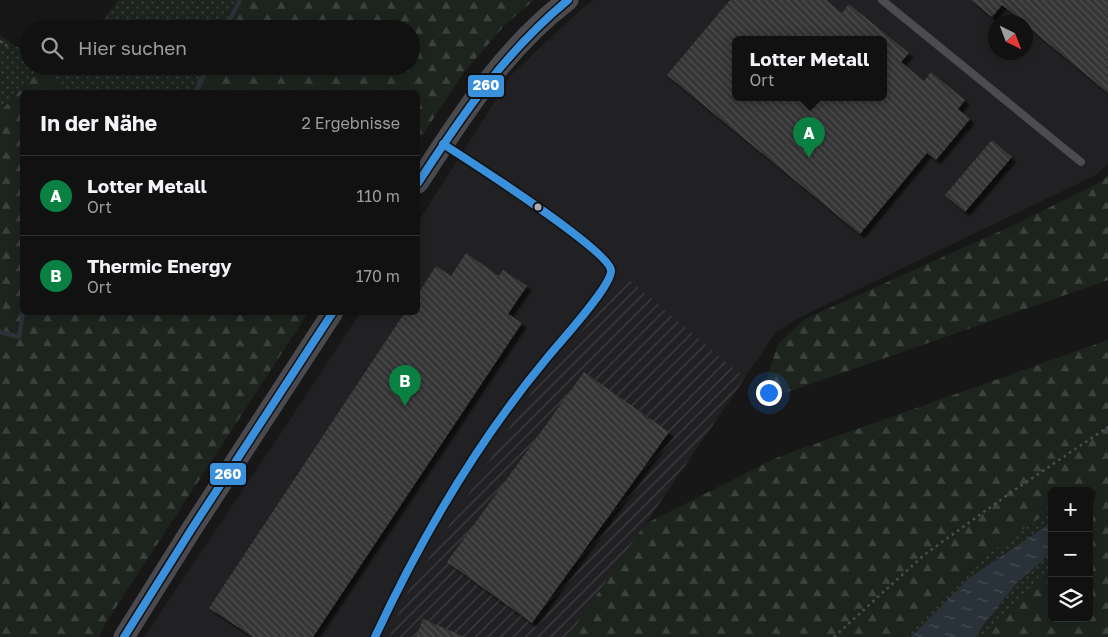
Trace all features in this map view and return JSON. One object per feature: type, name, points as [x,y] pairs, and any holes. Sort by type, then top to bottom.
[{"type":"street","points":[[420,180],[476,96],[504,60],[532,31],[568,0]]},
{"type":"street","points":[[124,637],[331,315]]},
{"type":"lane","points":[[882,0],[1081,162]]},
{"type":"lane","points":[[375,637],[391,599],[436,517],[484,443],[515,397],[610,279],[611,270],[606,261],[593,250],[539,207],[443,144]]},
{"type":"path","points":[[0,41],[8,46]]},
{"type":"path","points":[[834,637],[924,554],[1108,427]]},
{"type":"shaded area","points":[[594,0],[1108,0],[1108,164],[1096,175],[803,316],[776,332],[568,637],[144,637],[359,315],[420,315],[420,219],[512,74],[579,11]]},
{"type":"shaded area","points":[[626,277],[745,378],[568,637],[389,637],[406,595],[532,392]]},
{"type":"green space","points":[[119,0],[237,0],[227,20],[102,20]]},
{"type":"green space","points":[[237,0],[534,0],[504,26],[464,72],[420,139],[420,90],[194,90],[201,75],[420,75],[420,20],[227,20]]},
{"type":"green space","points":[[0,35],[20,48],[20,75],[34,75],[0,112]]},
{"type":"green space","points":[[34,75],[47,75],[60,90],[20,90]]},
{"type":"green space","points":[[47,75],[201,75],[194,90],[60,90]]},
{"type":"green space","points":[[20,91],[20,315],[307,315],[107,621],[99,637],[0,637],[0,511],[3,504],[0,498],[0,112]]},
{"type":"green space","points":[[1108,175],[1108,280],[759,402],[778,344],[805,319],[1016,224],[1102,181]]},
{"type":"green space","points":[[1108,340],[1108,637],[987,637],[994,627],[1048,574],[1048,622],[1093,622],[1093,505],[1097,492],[1093,487],[1088,486],[1048,487],[1048,513],[973,566],[944,592],[900,637],[568,637],[645,524],[778,457]]},
{"type":"green space","points":[[1048,513],[1048,525],[969,578],[911,637],[900,637],[944,592],[973,566]]},
{"type":"green space","points":[[1048,556],[1048,574],[994,627],[987,637],[976,637],[985,623],[1016,584]]},
{"type":"water","points":[[1048,525],[1048,556],[1016,584],[976,637],[911,637],[969,578]]},
{"type":"building","points":[[730,0],[826,0],[842,13],[849,4],[909,53],[901,62],[924,81],[931,72],[965,100],[958,109],[970,119],[936,160],[927,153],[860,234],[667,75]]},
{"type":"building","points":[[971,0],[1108,0],[1108,93],[1033,31],[1033,15],[1014,15],[1002,5],[994,15],[990,15]]},
{"type":"building","points":[[992,140],[1012,157],[965,212],[945,195]]},
{"type":"building","points":[[466,253],[499,276],[503,270],[527,286],[508,314],[522,323],[313,637],[253,637],[209,608],[403,315],[420,315],[420,291],[436,266],[451,276]]},
{"type":"building","points":[[584,372],[669,432],[532,623],[447,562]]},
{"type":"building","points":[[423,619],[465,637],[416,637]]},
{"type":"waterway","points":[[230,20],[240,0]]},
{"type":"waterway","points":[[197,90],[204,75]]},
{"type":"waterway","points":[[0,332],[19,337],[23,315]]},
{"type":"transit line","name":"260","points":[[420,180],[468,109],[504,63],[545,20],[568,0]]},
{"type":"transit line","name":"260","points":[[375,637],[411,563],[474,457],[521,390],[595,301],[609,278],[611,270],[604,259],[563,225],[443,144]]},
{"type":"transit line","name":"260","points":[[124,637],[191,530],[331,315]]},
{"type":"place","name":"Lotter Metall","points":[[809,158]]},
{"type":"place","name":"Thermic Energy","points":[[405,406]]}]
